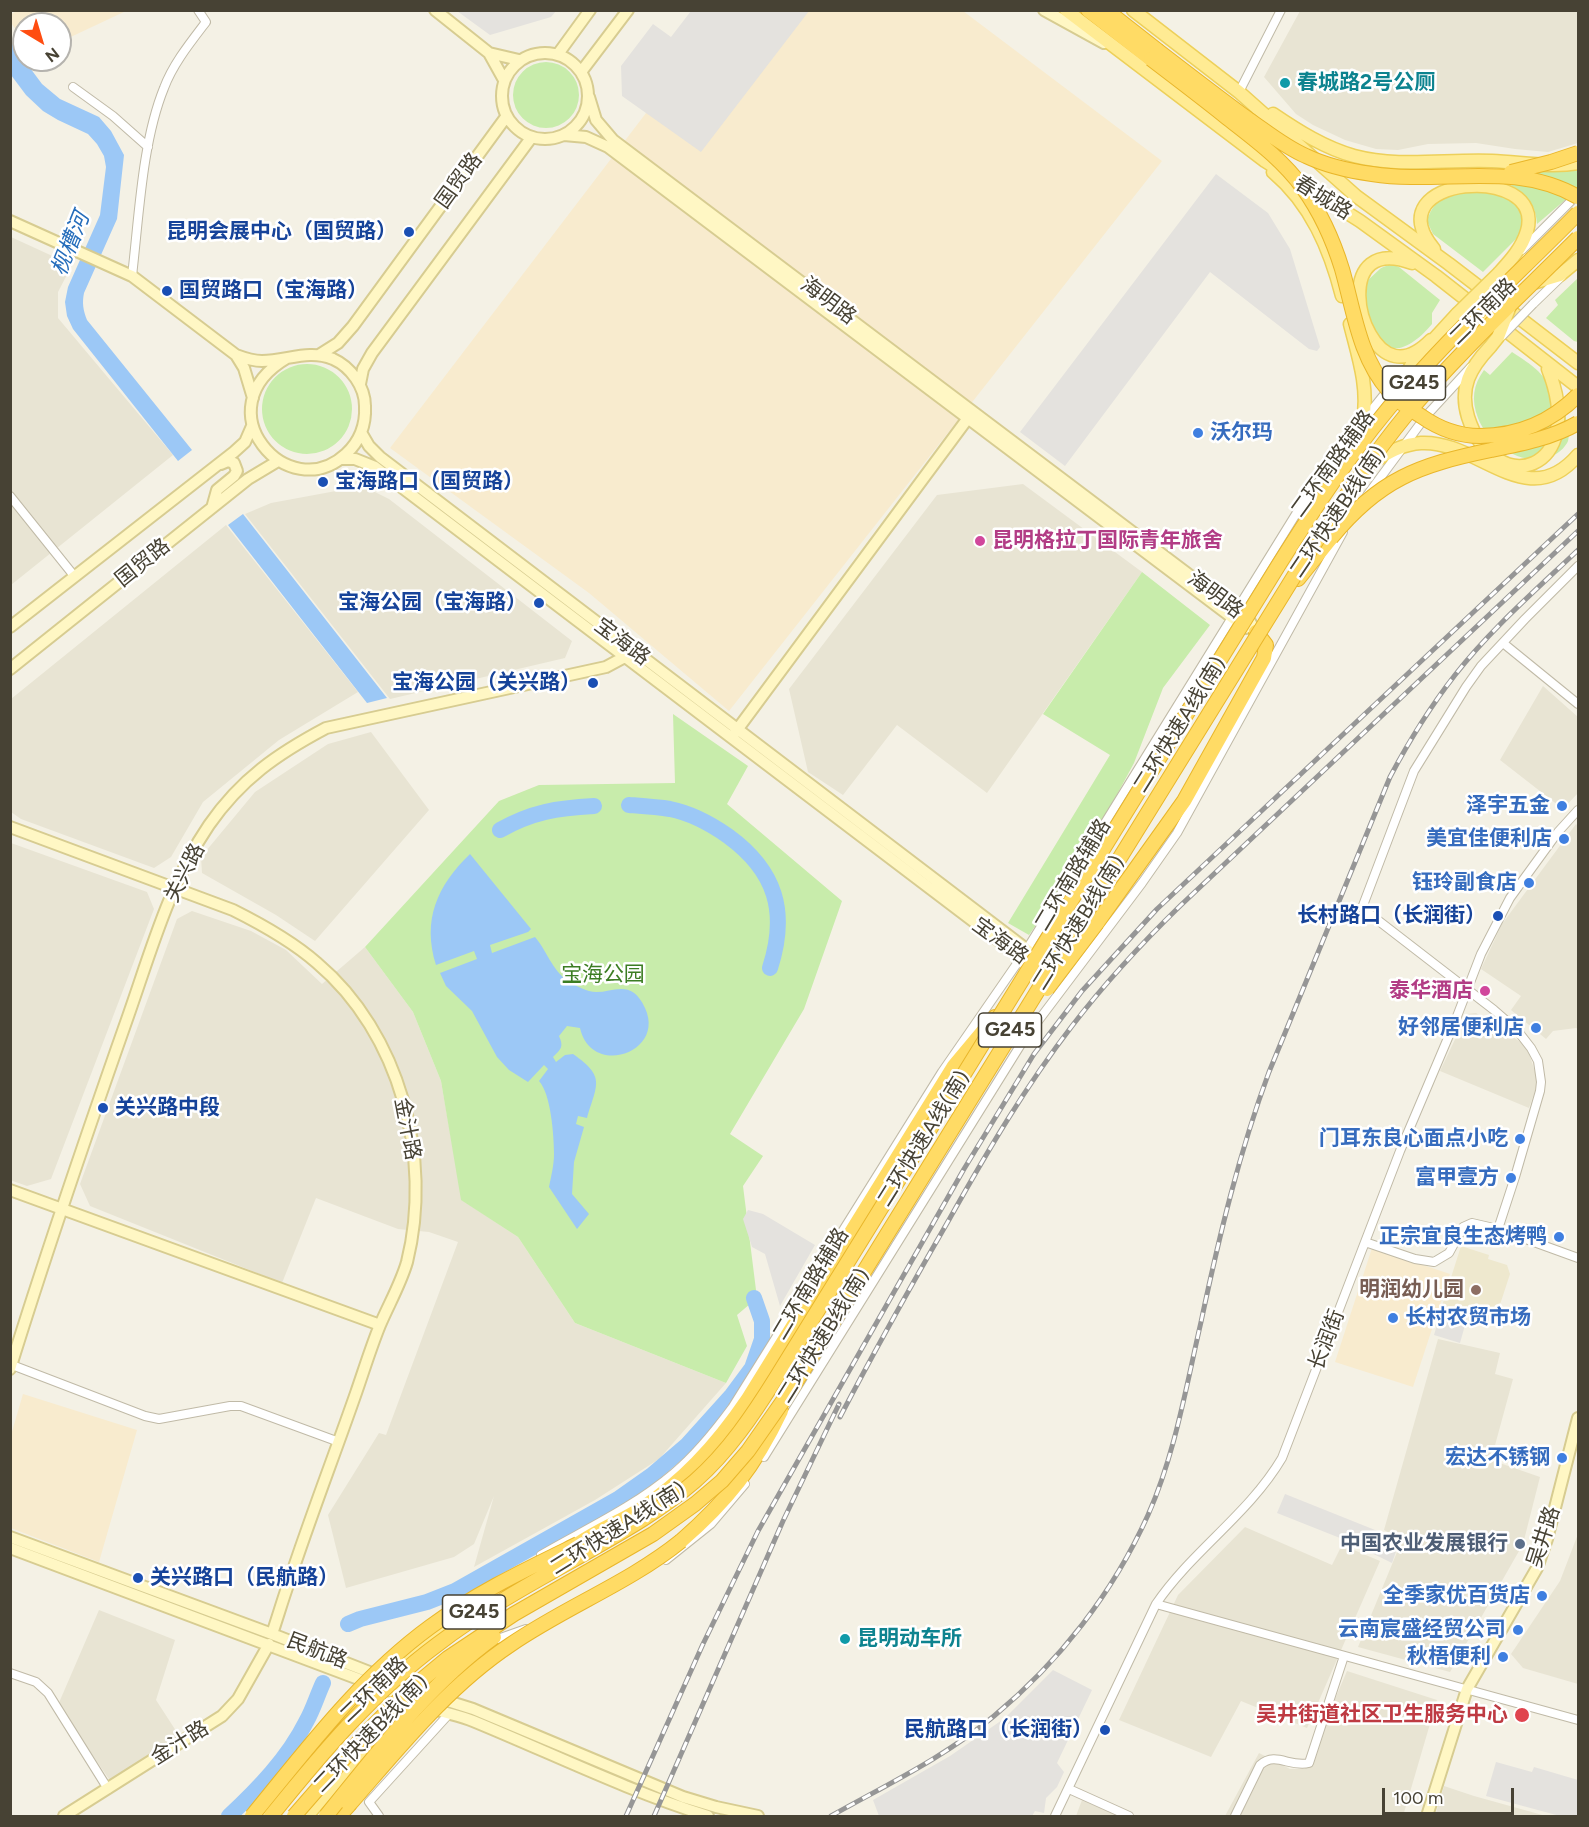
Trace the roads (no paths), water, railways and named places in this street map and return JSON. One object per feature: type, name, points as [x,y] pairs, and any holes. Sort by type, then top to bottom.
[{"type":"highway","points":[[1088,10],[1296,151],[1317,161],[1356,172],[1392,177],[1527,177],[1548,182],[1578,195]]},
{"type":"highway","points":[[1106,10],[1154,54],[1268,149],[1302,187],[1320,215],[1334,245],[1360,340],[1366,354],[1384,385],[1405,406],[1444,429],[1472,436],[1494,435],[1517,431],[1540,423],[1561,411],[1578,395]]},
{"type":"highway","points":[[1473,176],[1522,170],[1578,153]]},
{"type":"highway","name":"二环快速A线(南)","points":[[261,1815],[395,1679],[423,1655],[482,1613],[628,1528],[684,1490],[721,1455],[747,1422],[782,1369],[1284,556],[1331,485],[1362,442],[1421,371],[1578,215]]},
{"type":"highway","name":"二环快速B线(南)","points":[[294,1816],[369,1730],[407,1692],[448,1658],[514,1614],[637,1544],[682,1515],[709,1493],[748,1451],[777,1412],[988,1070],[1254,625],[1346,495],[1406,416],[1449,367],[1578,237]]},
{"type":"highway","points":[[988,1070],[1017,1027],[1086,938],[1175,815],[1193,786],[1266,651],[1266,645],[1254,625],[1290,587],[1342,525],[1363,504],[1394,481],[1434,464],[1539,439],[1578,423]]},
{"type":"highway","points":[[261,1815],[339,1709],[404,1647],[474,1598],[645,1506],[696,1465],[719,1440],[739,1413],[945,1080],[968,1048],[1041,964]]},
{"type":"highway","points":[[747,1422],[760,1401],[784,1343],[796,1321]]},
{"type":"highway","points":[[339,1816],[433,1712],[480,1667],[539,1626],[653,1561],[681,1541],[718,1506],[754,1461],[807,1359]]},
{"type":"highway","points":[[578,1544],[649,1515],[684,1490]]},
{"type":"highway","points":[[326,1816],[423,1702],[475,1652],[527,1614],[626,1556],[682,1515]]},
{"type":"main road","name":"春城路","points":[[1066,10],[1216,126],[1265,161],[1360,221],[1436,276],[1578,387]]},
{"type":"main road","name":"春城路","points":[[1133,10],[1239,92],[1356,196],[1578,363]]},
{"type":"main road","points":[[1239,92],[1321,143],[1363,158],[1399,162],[1481,160],[1566,165],[1578,163]]},
{"type":"main road","points":[[1216,126],[1277,176],[1307,211],[1320,232],[1340,285],[1361,366],[1365,399],[1363,420]]},
{"type":"main road","points":[[1449,264],[1438,254],[1424,234],[1423,209],[1432,198],[1445,191],[1470,186],[1488,187],[1508,193],[1521,201],[1528,213],[1529,221],[1525,239],[1499,273]]},
{"type":"main road","name":"二环南路","points":[[1516,288],[1578,215]]},
{"type":"main road","points":[[1436,276],[1409,262],[1387,258],[1367,268],[1360,279],[1360,303],[1375,343],[1383,351],[1394,356],[1408,356],[1423,348],[1517,257],[1551,242],[1568,227]]},
{"type":"main road","name":"二环南路","points":[[1254,625],[1319,508],[1381,423],[1423,373],[1473,330],[1516,288],[1578,237]]},
{"type":"main road","points":[[1519,341],[1534,354],[1557,381],[1570,402],[1576,424],[1575,441],[1568,453],[1556,462],[1542,466],[1527,467],[1495,453],[1479,439],[1465,405],[1466,382],[1476,363],[1498,336],[1516,288],[1555,277],[1576,262]]},
{"type":"main road","name":"二环南路","points":[[261,1815],[331,1731],[380,1681],[414,1652],[454,1623],[574,1562],[652,1517],[686,1492],[723,1456],[750,1423],[1254,625],[1344,494],[1473,330]]},
{"type":"main road","points":[[1544,337],[1561,346],[1578,351]]},
{"type":"main road","points":[[1381,423],[1397,400],[1408,369],[1431,340]]},
{"type":"main road","points":[[1344,494],[1371,464],[1390,451],[1403,446],[1421,443],[1442,445],[1466,453],[1504,471],[1534,479],[1556,475],[1578,455]]},
{"type":"main road","name":"二环南路","points":[[307,1816],[358,1756],[458,1654],[487,1630],[530,1602],[652,1532],[694,1503],[720,1479],[746,1449],[807,1359],[1041,964]]},
{"type":"street","points":[[132,276],[148,147],[155,114],[164,87],[184,49],[206,22],[198,10]]},
{"type":"street","points":[[435,10],[489,53],[504,80]]},
{"type":"street","points":[[558,54],[590,10]]},
{"type":"street","points":[[581,72],[628,10]]},
{"type":"street","points":[[1044,10],[1115,49]]},
{"type":"street","points":[[1239,92],[1281,10]]},
{"type":"street","points":[[489,53],[519,60]]},
{"type":"street","points":[[538,53],[558,54],[571,61],[581,72],[587,84],[589,97],[581,122],[557,138],[544,140],[531,138],[512,126],[506,117],[501,93],[504,80],[519,60],[538,53]]},
{"type":"street","points":[[73,87],[113,116],[148,147]]},
{"type":"street","name":"海明路","points":[[589,97],[597,120],[614,140],[681,189],[969,415]]},
{"type":"street","name":"国贸路","points":[[319,355],[338,344],[353,326],[506,117]]},
{"type":"street","name":"海明路","points":[[564,135],[586,137],[608,147],[1234,615],[1254,625]]},
{"type":"street","name":"国贸路","points":[[360,384],[363,369],[372,353],[531,138]]},
{"type":"street","points":[[1499,273],[1578,195]]},
{"type":"street","points":[[10,221],[132,276],[236,355],[250,360],[264,361],[303,354],[319,355],[335,360],[349,370],[360,384],[365,400],[366,417],[362,434],[355,446],[340,459],[326,466],[310,469],[293,467],[278,461],[258,440],[252,426],[253,398],[262,377],[273,366],[287,358]]},
{"type":"street","points":[[416,1696],[439,1674],[471,1651],[580,1609],[643,1575],[696,1538],[726,1508],[753,1473],[789,1417],[1008,1065],[1177,833],[1345,529],[1403,446],[1445,394],[1576,262]]},
{"type":"street","name":"二环南路辅路","points":[[380,1681],[427,1637],[484,1591],[640,1499],[674,1474],[699,1450],[727,1415],[750,1382],[942,1072],[1025,953],[1301,506],[1363,420],[1431,340]]},
{"type":"street","points":[[236,355],[244,368],[253,398]]},
{"type":"street","points":[[735,733],[969,415]]},
{"type":"street","name":"国贸路","points":[[10,627],[217,465],[244,442],[252,426]]},
{"type":"street","name":"宝海路","points":[[362,434],[369,446],[380,457],[630,655]]},
{"type":"street","name":"宝海路","points":[[340,459],[355,459],[375,467],[735,733],[1041,964]]},
{"type":"street","name":"国贸路","points":[[10,669],[248,479],[278,461]]},
{"type":"street","points":[[212,508],[217,490],[237,471],[236,465],[231,462],[217,465]]},
{"type":"street","points":[[10,496],[75,577]]},
{"type":"street","points":[[1498,1229],[1540,1091],[1540,1071],[1533,1051],[1517,1030],[1362,908],[1414,771],[1466,687],[1481,666],[1524,619],[1578,566]]},
{"type":"street","points":[[1254,625],[1278,648]]},
{"type":"street","points":[[1503,643],[1578,704]]},
{"type":"street","name":"关兴路","points":[[11,1367],[61,1208],[174,888],[208,826],[236,791],[262,767],[290,747],[326,728],[606,667],[630,655]]},
{"type":"street","name":"长润街","points":[[1055,1816],[1070,1789],[1156,1604],[1169,1584],[1260,1490],[1282,1458],[1400,1151],[1481,954],[1510,898],[1558,832],[1578,810]]},
{"type":"street","name":"金汁路","points":[[10,827],[233,910],[266,926],[319,964],[348,995],[371,1027],[387,1055],[405,1107],[411,1138],[416,1202],[413,1232],[406,1264],[380,1326],[271,1639],[238,1699],[222,1716],[64,1816]]},
{"type":"street","points":[[1041,964],[1067,982]]},
{"type":"street","points":[[10,1190],[380,1326]]},
{"type":"street","points":[[1365,1242],[1426,1263],[1434,1262],[1449,1253],[1467,1224],[1472,1223],[1498,1229],[1578,1257]]},
{"type":"street","points":[[11,1367],[145,1416],[159,1419],[230,1406],[242,1406],[339,1442]]},
{"type":"street","name":"吴井路","points":[[1427,1816],[1467,1689],[1537,1568],[1547,1539],[1578,1418]]},
{"type":"street","name":"民航路","points":[[10,1537],[380,1681],[416,1696],[449,1714],[469,1720],[680,1807],[708,1816]]},
{"type":"street","name":"民航路","points":[[10,1548],[271,1639]]},
{"type":"street","points":[[1156,1604],[1578,1720]]},
{"type":"street","points":[[1235,1816],[1260,1764],[1267,1759],[1274,1758],[1301,1765],[1309,1763],[1344,1656]]},
{"type":"street","points":[[10,1673],[36,1682],[48,1693],[108,1789]]},
{"type":"street","name":"民航路","points":[[416,1696],[474,1709],[684,1797],[758,1816]]},
{"type":"street","points":[[380,1816],[369,1802],[449,1714]]},
{"type":"street","points":[[1070,1789],[1129,1816]]},
{"type":"water","points":[[10,41],[12,44],[12,72],[33,72],[42,84],[60,99],[99,117],[111,131],[124,155],[117,219],[84,293],[84,310],[87,320],[192,450],[178,461],[73,329],[67,316],[65,302],[68,287],[100,215],[106,167],[104,156],[88,134],[43,111],[26,95],[11,75]]},
{"type":"water","points":[[243,514],[387,698],[367,703],[228,525]]},
{"type":"water","points":[[470,854],[531,929],[490,945],[492,953],[535,937],[562,977],[569,982],[596,992],[626,989],[639,998],[645,1008],[649,1024],[645,1037],[637,1047],[624,1054],[611,1056],[598,1052],[587,1043],[580,1028],[567,1026],[559,1036],[561,1048],[553,1057],[556,1062],[565,1055],[573,1054],[591,1069],[596,1082],[587,1118],[578,1116],[576,1124],[584,1127],[574,1162],[572,1194],[589,1214],[577,1229],[549,1187],[554,1146],[549,1105],[539,1081],[548,1069],[544,1065],[528,1082],[509,1070],[497,1057],[472,1011],[446,986],[440,973],[477,959],[474,951],[436,965],[431,933],[435,905],[449,879]]},
{"type":"waterway","points":[[629,805],[670,809],[685,813],[715,827],[728,836],[757,864],[774,894],[777,911],[778,929],[770,968]]},
{"type":"waterway","points":[[500,830],[545,812],[594,806]]},
{"type":"waterway","points":[[348,1624],[427,1602],[455,1591],[618,1499],[652,1475],[687,1445],[732,1395],[752,1368],[762,1339],[762,1321],[754,1298]]},
{"type":"waterway","points":[[229,1816],[261,1784],[290,1748],[299,1735],[323,1683]]},
{"type":"railway","points":[[626,1816],[703,1644],[758,1531],[964,1169],[1034,1054],[1082,991],[1157,909],[1578,514]]},
{"type":"railway","points":[[840,1417],[992,1144],[1038,1072],[1097,994],[1181,905],[1578,531]]},
{"type":"railway","points":[[831,1816],[956,1745],[994,1716],[1041,1673],[1062,1649],[1101,1599],[1118,1572],[1148,1515],[1166,1468],[1223,1227],[1258,1103],[1390,777],[1428,712],[1469,658],[1514,610],[1578,550]]},
{"type":"railway","points":[[654,1816],[783,1521],[839,1404]]},
{"type":"place","name":"春城路2号公厕","points":[[1285,83]]},
{"type":"place","name":"昆明会展中心（国贸路）","points":[[409,232]]},
{"type":"place","name":"国贸路口（宝海路）","points":[[167,291]]},
{"type":"place","name":"沃尔玛","points":[[1198,433]]},
{"type":"place","name":"宝海路口（国贸路）","points":[[323,482]]},
{"type":"place","name":"昆明格拉丁国际青年旅舍","points":[[980,541]]},
{"type":"place","name":"宝海公园（宝海路）","points":[[539,603]]},
{"type":"place","name":"宝海公园（关兴路）","points":[[593,683]]},
{"type":"place","name":"泽宇五金","points":[[1562,806]]},
{"type":"place","name":"美宜佳便利店","points":[[1564,839]]},
{"type":"place","name":"钰玲副食店","points":[[1529,883]]},
{"type":"place","name":"长村路口（长润街）","points":[[1498,916]]},
{"type":"place","name":"泰华酒店","points":[[1485,991]]},
{"type":"place","name":"好邻居便利店","points":[[1536,1028]]},
{"type":"place","name":"关兴路中段","points":[[103,1108]]},
{"type":"place","name":"门耳东良心面点小吃","points":[[1520,1139]]},
{"type":"place","name":"富甲壹方","points":[[1511,1178]]},
{"type":"place","name":"正宗宜良生态烤鸭","points":[[1559,1237]]},
{"type":"place","name":"明润幼儿园","points":[[1476,1290]]},
{"type":"place","name":"长村农贸市场","points":[[1393,1318]]},
{"type":"place","name":"宏达不锈钢","points":[[1562,1458]]},
{"type":"place","name":"中国农业发展银行","points":[[1520,1544]]},
{"type":"place","name":"关兴路口（民航路）","points":[[138,1578]]},
{"type":"place","name":"全季家优百货店","points":[[1542,1596]]},
{"type":"place","name":"云南宸盛经贸公司","points":[[1518,1630]]},
{"type":"place","name":"昆明动车所","points":[[845,1639]]},
{"type":"place","name":"秋梧便利","points":[[1503,1657]]},
{"type":"place","name":"吴井街道社区卫生服务中心","points":[[1522,1715]]},
{"type":"place","name":"民航路口（长润街）","points":[[1105,1730]]},
{"type":"water label","name":"枧槽河","points":[[71,244]]},
{"type":"park label","name":"宝海公园","points":[[603,975]]}]
